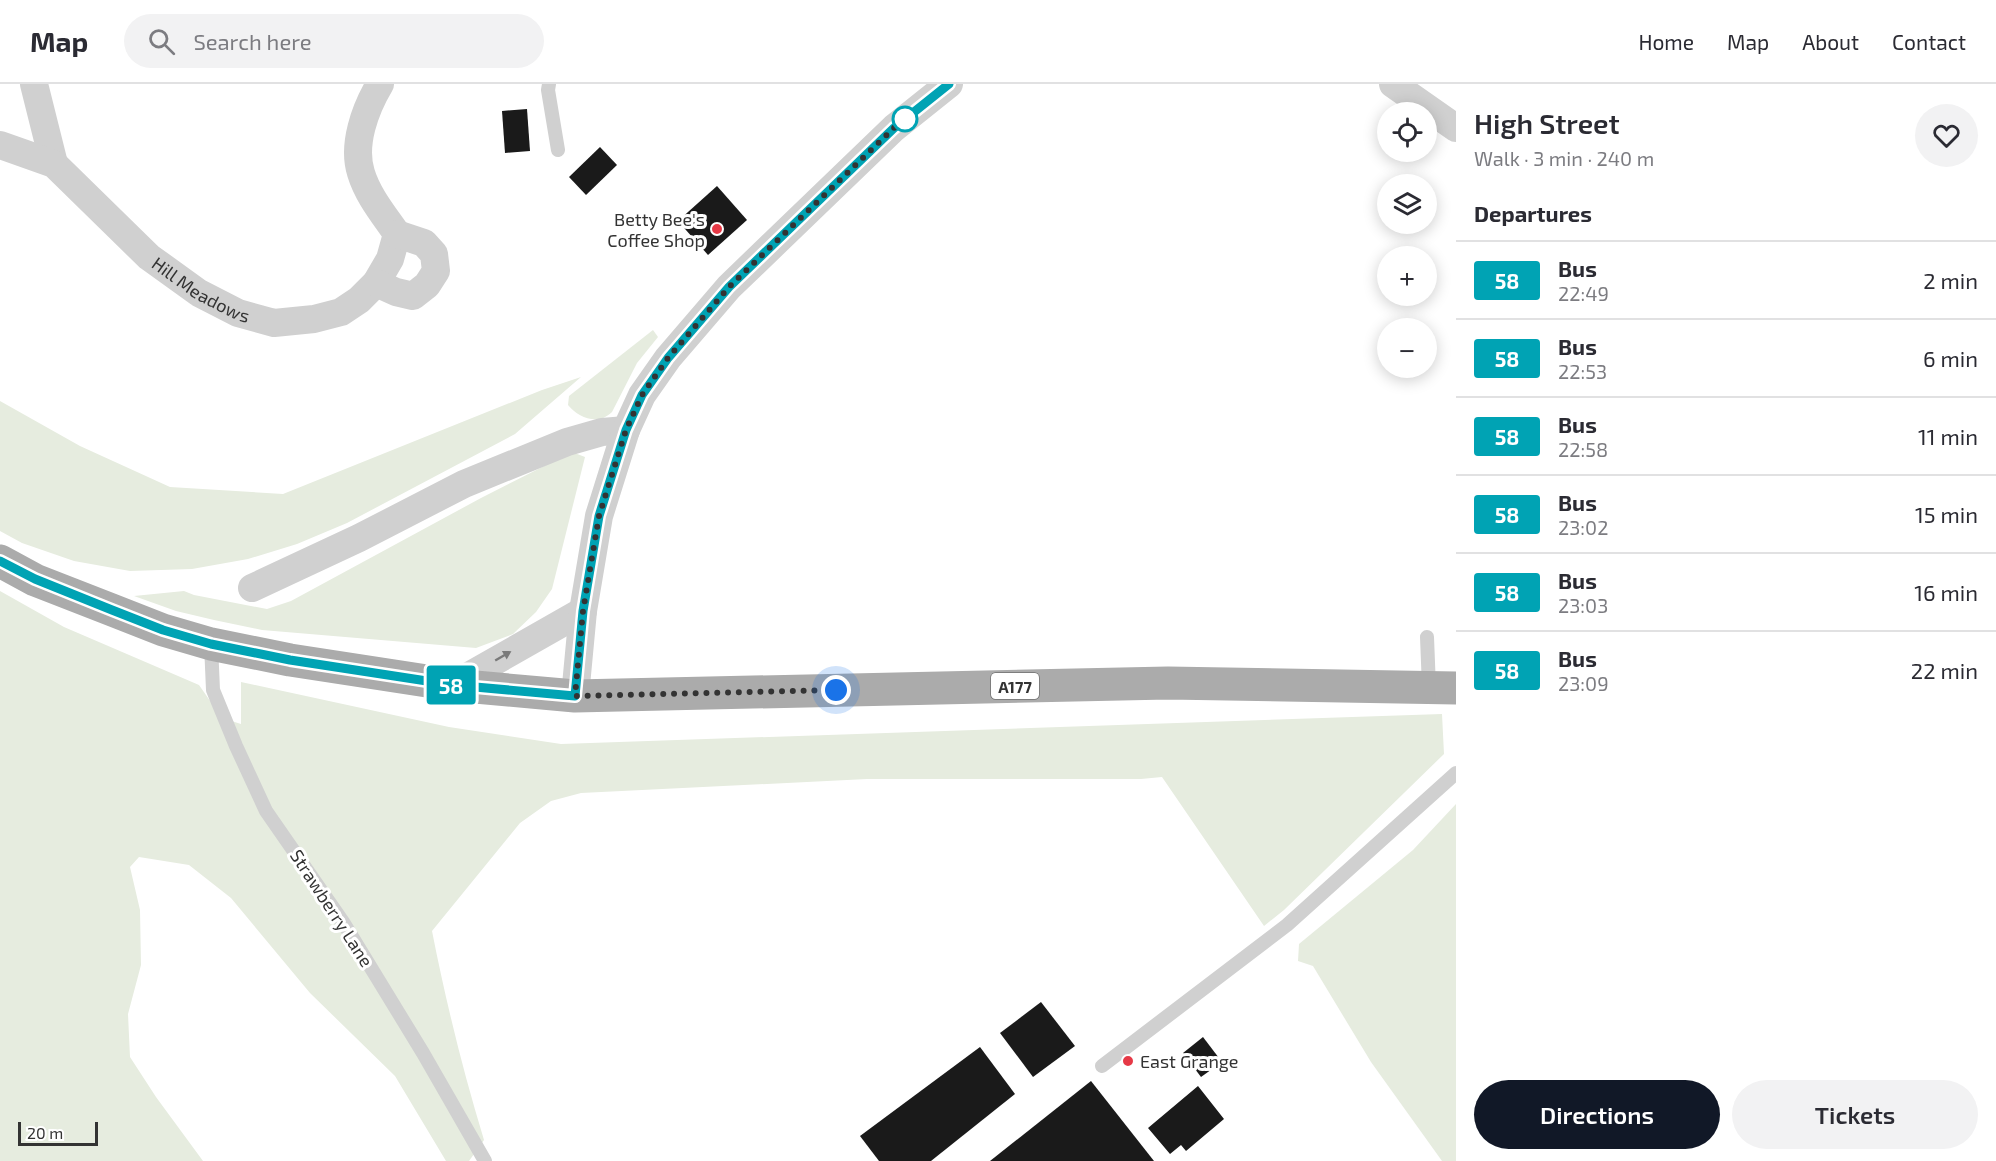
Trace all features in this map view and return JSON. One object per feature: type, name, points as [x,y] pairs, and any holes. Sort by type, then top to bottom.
[{"type":"main road","name":"A177","points":[[0,561],[35,579],[112,610],[163,630],[211,644],[290,660],[453,685],[575,696],[1168,683],[1442,688]]},
{"type":"street","points":[[34,84],[54,164]]},
{"type":"street","points":[[376,283],[396,292],[413,296],[427,285],[436,271],[434,254],[423,243],[397,234],[373,199],[361,173],[358,146],[369,102],[380,84]]},
{"type":"street","points":[[575,696],[583,611],[599,516],[626,430],[642,395],[668,358],[729,287],[894,128],[949,84]]},
{"type":"street","points":[[1393,84],[1456,128]]},
{"type":"street","name":"Hill Meadows","points":[[0,145],[54,164],[149,256],[199,293],[238,312],[274,322],[314,319],[341,312],[359,300],[376,283],[390,259],[397,234]]},
{"type":"street","points":[[252,588],[359,538],[474,480],[567,441],[602,432],[626,430]]},
{"type":"street","points":[[453,685],[583,611]]},
{"type":"lane","points":[[549,84],[548,90],[558,150]]},
{"type":"lane","points":[[1427,637],[1442,688]]},
{"type":"lane","name":"Strawberry Lane","points":[[211,644],[213,690],[266,811],[343,922],[423,1053],[485,1161]]},
{"type":"lane","points":[[1102,1066],[1287,925],[1456,773]]},
{"type":"shaded area","points":[[653,330],[658,337],[637,363],[612,412],[601,419],[589,419],[578,414],[568,405],[569,396]]},
{"type":"shaded area","points":[[581,377],[515,434],[347,523],[297,544],[248,559],[192,569],[130,571],[74,561],[22,543],[0,531],[0,401],[80,446],[170,487],[283,494],[542,390]]},
{"type":"shaded area","points":[[572,452],[585,457],[552,589],[536,612],[513,634],[476,648],[262,630],[176,611],[134,596],[184,591],[267,609],[291,601],[481,498]]},
{"type":"shaded area","points":[[0,591],[64,627],[199,685],[222,718],[241,724],[241,682],[449,727],[561,744],[1442,714],[1444,754],[1284,910],[1264,926],[1162,777],[1141,779],[867,779],[581,793],[551,801],[520,823],[432,931],[455,1036],[484,1140],[469,1161],[446,1161],[395,1076],[310,993],[231,898],[189,865],[139,857],[130,867],[140,910],[141,965],[128,1014],[130,1057],[203,1161],[0,1161]]},
{"type":"shaded area","points":[[1456,804],[1456,1161],[1442,1161],[1371,1062],[1313,966],[1298,961],[1299,944],[1413,850]]},
{"type":"building","points":[[527,109],[530,151],[505,153],[502,111]]},
{"type":"building","points":[[600,147],[617,165],[586,195],[569,177]]},
{"type":"building","points":[[717,186],[747,220],[708,255],[678,221]]},
{"type":"building","points":[[1041,1002],[1075,1046],[1033,1077],[1000,1033]]},
{"type":"building","points":[[1203,1037],[1222,1062],[1201,1077],[1183,1053]]},
{"type":"building","points":[[980,1047],[1015,1094],[931,1161],[879,1161],[860,1136]]},
{"type":"building","points":[[1091,1081],[1154,1161],[990,1161]]},
{"type":"building","points":[[1198,1086],[1224,1119],[1186,1151],[1181,1145],[1170,1154],[1148,1128]]},
{"type":"bus line","name":"58","points":[[0,561],[35,579],[112,610],[163,630],[211,644],[290,660],[453,685],[575,696],[583,611],[599,516],[626,430],[642,395],[668,358],[729,287],[894,128],[949,84]]},
{"type":"place","name":"Betty Bee's Coffee Shop","points":[[717,229]]},
{"type":"place","name":"East Grange","points":[[1128,1061]]},
{"type":"route","points":[[836,690],[575,696],[583,611],[599,516],[626,430],[642,395],[668,358],[729,287],[905,119]]}]
